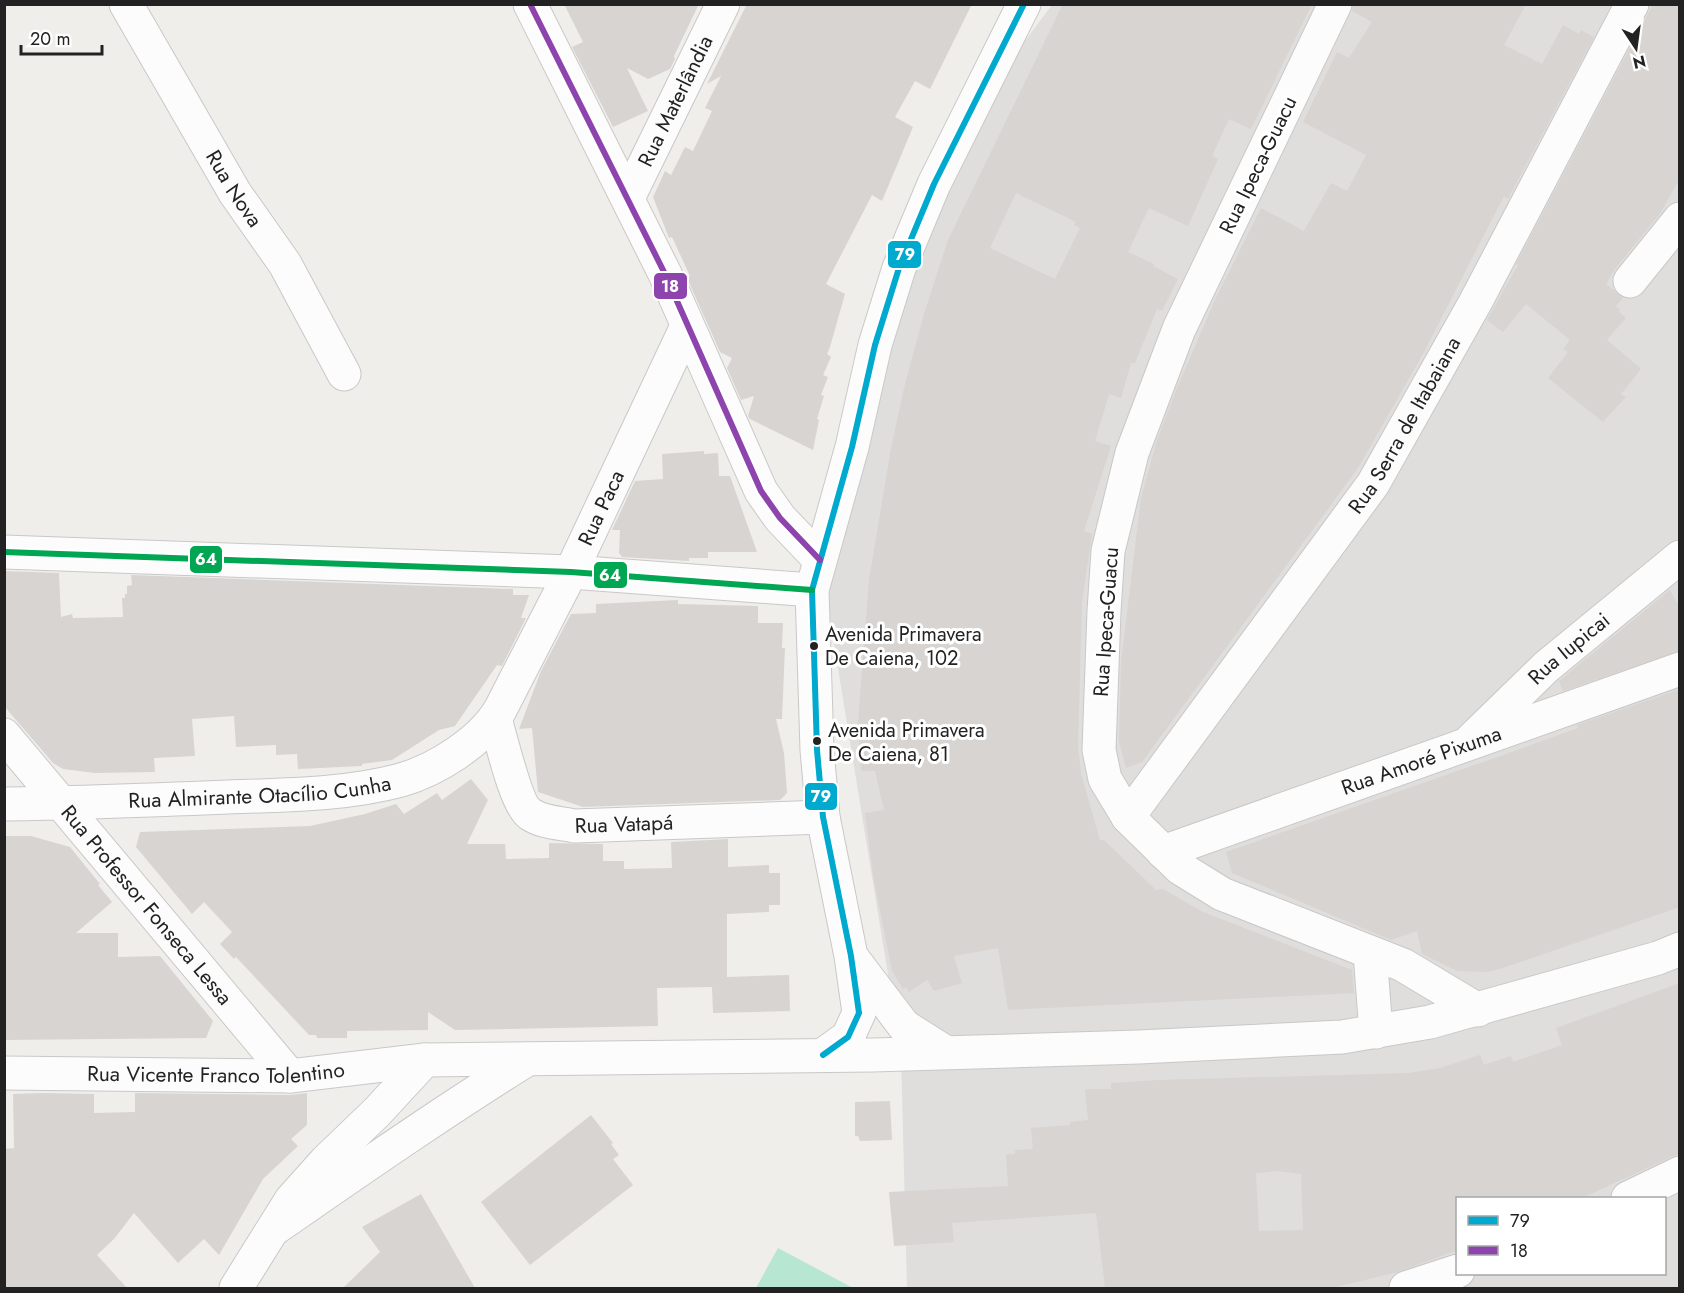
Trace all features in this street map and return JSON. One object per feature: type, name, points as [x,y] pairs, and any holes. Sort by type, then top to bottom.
[{"type":"street","name":"Rua Nova","points":[[126,4],[235,193],[285,264],[344,374]]},
{"type":"street","points":[[530,4],[665,274],[761,491],[816,575]]},
{"type":"street","name":"Rua Materlândia","points":[[628,198],[723,4]]},
{"type":"street","points":[[823,1055],[848,1038],[859,1013],[851,956],[823,817],[817,750],[816,575],[852,447],[875,345],[899,268],[934,184],[1024,4]]},
{"type":"street","name":"Rua Ipeca-Guacu","points":[[1335,4],[1179,329],[1132,453],[1108,551],[1100,750],[1105,779],[1128,817],[1180,867],[1222,894],[1403,965],[1478,1010]]},
{"type":"street","name":"Rua Serra de Itabaiana","points":[[1128,817],[1372,484],[1476,303],[1632,4]]},
{"type":"street","points":[[1630,281],[1680,219]]},
{"type":"street","name":"Rua Paca","points":[[495,719],[571,572],[687,326]]},
{"type":"street","points":[[4,552],[571,572],[816,575]]},
{"type":"street","name":"Rua Iupicai","points":[[1464,746],[1546,667],[1680,558]]},
{"type":"street","name":"Rua Amoré Pixuma","points":[[1163,852],[1680,669]]},
{"type":"street","name":"Rua Almirante Otacílio Cunha","points":[[4,804],[315,794],[368,787],[402,779],[450,758],[495,719]]},
{"type":"street","name":"Rua Vatapá","points":[[495,719],[520,801],[528,813],[542,820],[575,826],[823,817]]},
{"type":"street","name":"Rua Professor Fonseca Lessa","points":[[4,735],[290,1076]]},
{"type":"street","name":"Rua Vicente Franco Tolentino","points":[[4,1073],[290,1076],[425,1060],[478,1058],[823,1055],[1331,1038],[1430,1022],[1478,1010],[1658,958],[1680,949]]},
{"type":"street","points":[[1370,953],[1376,1032]]},
{"type":"street","points":[[851,956],[904,1026],[945,1052]]},
{"type":"street","points":[[274,1229],[380,1155],[528,1059]]},
{"type":"street","points":[[236,1288],[291,1200],[425,1060]]},
{"type":"street","points":[[1631,1197],[1672,1181]]},
{"type":"street","points":[[1406,1288],[1456,1272]]},
{"type":"shaded area","points":[[1052,5],[1679,5],[1679,1288],[907,1288],[901,1054],[827,601],[913,189]]},
{"type":"green space","points":[[778,1248],[853,1288],[756,1288]]},
{"type":"building","points":[[564,4],[699,4],[670,69],[648,79],[627,68],[648,111],[613,127],[572,47],[583,42]]},
{"type":"building","points":[[747,4],[972,4],[930,89],[915,81],[895,117],[913,127],[882,201],[872,195],[826,284],[845,294],[827,354],[831,357],[823,375],[828,377],[821,395],[824,396],[817,419],[819,420],[813,450],[748,416],[754,396],[741,400],[727,368],[732,358],[720,352],[687,278],[690,276],[672,237],[669,238],[653,197],[665,171],[671,175],[685,147],[693,151],[712,111],[705,108],[721,76],[707,84]]},
{"type":"building","points":[[1063,4],[1312,4],[1251,129],[1229,119],[1212,156],[1218,159],[1188,226],[1149,208],[1128,252],[1178,279],[1162,311],[1157,309],[1135,363],[1131,363],[1121,398],[1109,394],[1095,441],[1111,446],[1084,531],[1092,534],[1082,602],[1078,745],[1081,774],[1100,840],[1104,840],[1156,890],[1163,889],[1203,912],[1352,970],[1354,993],[1008,1010],[998,948],[954,956],[962,983],[934,991],[927,980],[909,992],[906,987],[903,989],[892,971],[873,875],[865,813],[884,810],[875,771],[861,771],[858,723],[869,580],[891,448],[924,314],[948,240]],"holes":[[[1016,193],[1076,222],[1074,225],[1080,228],[1055,279],[990,248]]]},
{"type":"building","points":[[1353,4],[1526,4],[1504,45],[1542,64],[1563,25],[1579,34],[1581,30],[1594,37],[1508,199],[1504,196],[1424,352],[1358,468],[1142,762],[1126,768],[1119,741],[1121,662],[1141,498],[1157,440],[1215,300],[1261,208],[1304,231],[1331,183],[1347,191],[1366,155],[1303,122],[1337,52],[1349,58],[1372,22],[1352,11]]},
{"type":"building","points":[[1653,4],[1680,4],[1680,178],[1661,212],[1615,269],[1606,284],[1623,298],[1616,306],[1626,318],[1607,340],[1641,369],[1621,394],[1626,397],[1603,422],[1548,378],[1568,352],[1563,349],[1570,340],[1526,304],[1503,332],[1487,320],[1518,265],[1516,264]]},
{"type":"building","points":[[704,451],[704,454],[718,453],[719,476],[730,476],[757,552],[708,552],[708,558],[689,558],[689,561],[622,557],[619,553],[620,530],[612,530],[635,481],[663,479],[662,454]]},
{"type":"building","points":[[4,571],[59,573],[61,617],[72,614],[73,618],[123,617],[122,598],[125,598],[127,594],[127,586],[132,585],[131,575],[513,589],[513,595],[529,595],[521,618],[526,618],[502,666],[497,665],[455,726],[439,730],[392,760],[362,764],[362,766],[298,769],[297,754],[276,755],[276,745],[236,747],[234,716],[192,719],[195,756],[154,758],[155,772],[95,773],[63,769],[53,763],[4,706]]},
{"type":"building","points":[[1670,590],[1680,608],[1680,651],[1563,691],[1559,681]]},
{"type":"building","points":[[678,600],[678,604],[758,606],[758,623],[783,623],[782,648],[785,648],[782,719],[776,719],[784,753],[787,793],[780,800],[583,807],[538,792],[532,728],[519,729],[541,671],[571,614],[596,613],[596,604]]},
{"type":"building","points":[[1680,689],[1680,907],[1503,968],[1488,972],[1457,971],[1422,954],[1417,931],[1391,940],[1232,873],[1226,852],[1506,754],[1578,728],[1577,725]]},
{"type":"building","points":[[471,779],[488,800],[467,844],[505,844],[506,859],[549,858],[549,843],[603,844],[603,861],[624,861],[624,869],[672,868],[671,842],[728,839],[728,867],[769,865],[769,873],[780,873],[780,905],[769,905],[769,912],[727,914],[727,977],[789,975],[790,1011],[713,1013],[712,987],[657,988],[658,1026],[455,1030],[428,1012],[428,1030],[347,1031],[347,1038],[317,1038],[316,1035],[309,1035],[236,957],[234,959],[220,944],[232,932],[204,902],[192,914],[136,847],[140,832],[310,826],[365,814],[396,804],[404,814],[437,793],[442,800]]},
{"type":"building","points":[[4,836],[31,836],[70,847],[112,902],[76,933],[118,933],[118,957],[160,956],[213,1021],[206,1038],[4,1040]]},
{"type":"building","points":[[1680,983],[1680,1153],[1584,1197],[1456,1197],[1456,1251],[1398,1272],[1332,1288],[1105,1288],[1096,1213],[952,1223],[954,1242],[894,1246],[889,1192],[1008,1186],[1006,1155],[1015,1154],[1015,1150],[1033,1149],[1031,1128],[1070,1125],[1070,1122],[1088,1120],[1085,1089],[1111,1089],[1111,1083],[1159,1080],[1409,1073],[1440,1068],[1480,1055],[1484,1065],[1511,1056],[1513,1062],[1562,1045],[1556,1028]],"holes":[[[1278,1171],[1301,1174],[1303,1230],[1259,1231],[1256,1173]]]},
{"type":"building","points":[[135,1093],[290,1095],[307,1093],[307,1125],[291,1139],[298,1146],[263,1179],[219,1255],[204,1239],[178,1263],[134,1213],[114,1239],[97,1255],[127,1288],[4,1288],[4,1149],[14,1148],[13,1094],[94,1094],[94,1113],[135,1112]]},
{"type":"building","points":[[890,1101],[892,1140],[860,1141],[858,1136],[855,1136],[855,1102]]},
{"type":"building","points":[[591,1115],[613,1143],[611,1144],[619,1155],[613,1159],[633,1185],[530,1265],[481,1202]]},
{"type":"building","points":[[421,1194],[475,1288],[343,1288],[380,1252],[362,1227]]},
{"type":"transit line","name":"18","points":[[530,4],[665,274],[761,491],[780,518],[820,560]]},
{"type":"transit line","name":"79","points":[[823,1055],[848,1037],[859,1013],[851,956],[823,817],[817,750],[812,590],[852,447],[875,345],[899,268],[934,184],[1024,4]]},
{"type":"transit line","name":"64","points":[[4,552],[571,572],[812,590]]},
{"type":"place","name":"Avenida Primavera De Caiena, 102","points":[[814,646]]},
{"type":"place","name":"Avenida Primavera De Caiena, 81","points":[[817,741]]}]
